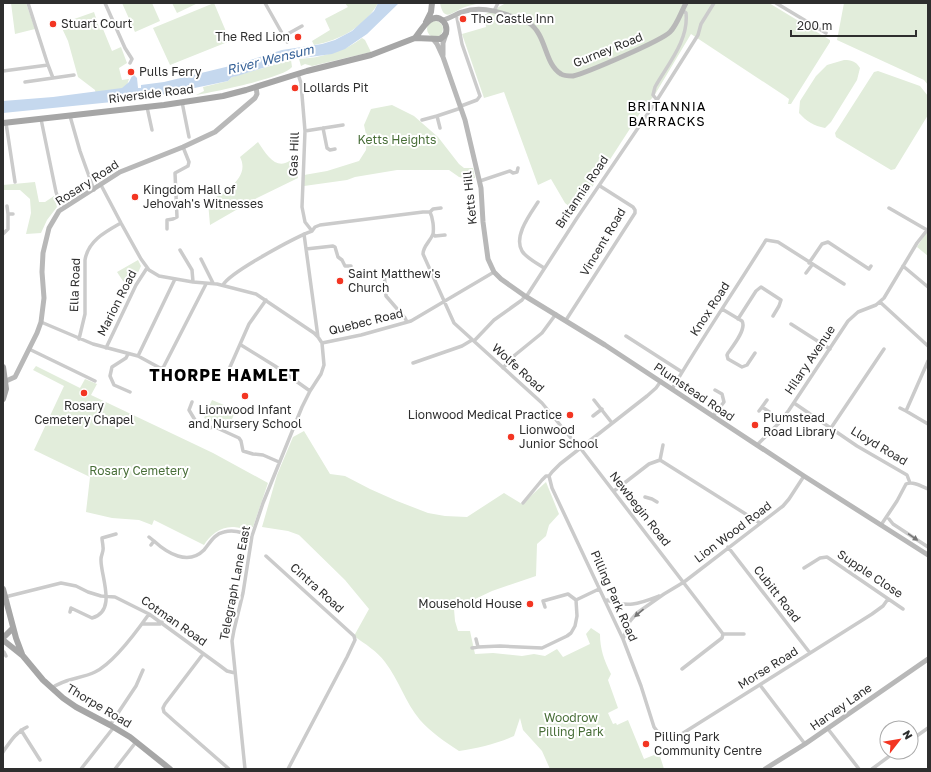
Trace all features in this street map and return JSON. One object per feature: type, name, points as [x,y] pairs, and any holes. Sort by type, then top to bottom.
[{"type":"main road","points":[[432,3],[431,12],[425,25],[426,35],[432,39]]},
{"type":"main road","points":[[415,38],[440,40],[444,36],[446,30],[436,12],[435,3]]},
{"type":"main road","points":[[415,38],[431,19],[435,18],[441,20]]},
{"type":"main road","name":"Riverside Road","points":[[5,123],[147,107],[223,96],[336,63],[374,54],[415,38]]},
{"type":"main road","points":[[3,370],[6,382],[6,393],[3,399]]},
{"type":"main road","name":"Thorpe Road","points":[[3,589],[13,628],[23,656]]},
{"type":"main road","points":[[3,637],[6,636],[13,628]]},
{"type":"main road","name":"Thorpe Road","points":[[13,628],[15,649]]},
{"type":"main road","name":"Thorpe Road","points":[[3,640],[23,656],[52,689],[69,703],[112,726],[136,742],[167,768]]},
{"type":"street","points":[[28,3],[53,78]]},
{"type":"street","points":[[105,3],[132,59],[130,62]]},
{"type":"street","points":[[264,3],[287,42]]},
{"type":"street","points":[[494,11],[498,3]]},
{"type":"street","name":"Gurney Road","points":[[441,20],[455,17],[461,12],[468,10],[480,10],[494,11],[534,26],[540,34],[551,61],[556,69],[562,74],[570,76],[601,65],[664,37],[673,28],[686,3]]},
{"type":"street","name":"Britannia Road","points":[[473,340],[494,320],[527,297],[576,218],[600,186],[657,100],[698,35],[701,24],[714,3]]},
{"type":"street","points":[[776,3],[826,33]]},
{"type":"street","name":"Britannia Road","points":[[657,100],[653,94],[684,35],[687,19],[686,13],[682,10]]},
{"type":"street","points":[[422,120],[461,107],[477,100],[480,96],[457,30],[455,17]]},
{"type":"street","points":[[446,30],[455,17]]},
{"type":"street","points":[[284,36],[302,26]]},
{"type":"street","name":"Ketts Hill","points":[[443,57],[443,43],[446,30]]},
{"type":"street","name":"Ketts Hill","points":[[432,39],[437,44],[443,57],[461,107],[480,181],[485,242],[488,259],[494,272],[506,284],[527,297]]},
{"type":"street","points":[[3,71],[48,64]]},
{"type":"street","name":"Gas Hill","points":[[298,74],[301,83],[305,131],[302,206],[304,222],[312,231]]},
{"type":"street","points":[[25,82],[74,75]]},
{"type":"street","name":"Rosary Road","points":[[6,382],[15,377],[41,322],[44,298],[42,252],[49,228],[55,217],[62,209],[120,172],[183,147],[215,132],[255,98],[257,94],[256,87]]},
{"type":"street","points":[[182,102],[189,137]]},
{"type":"street","points":[[147,107],[152,130]]},
{"type":"street","points":[[70,116],[80,151],[94,190]]},
{"type":"street","points":[[436,116],[440,128]]},
{"type":"street","points":[[41,119],[56,192],[62,209]]},
{"type":"street","points":[[5,123],[15,182]]},
{"type":"street","points":[[305,131],[343,125]]},
{"type":"street","points":[[323,128],[327,148],[330,150],[334,149]]},
{"type":"street","points":[[167,229],[167,220],[177,217],[176,173],[188,166],[189,162],[183,147]]},
{"type":"street","points":[[480,181],[510,172],[517,172],[518,168]]},
{"type":"street","points":[[101,185],[120,223],[147,268]]},
{"type":"street","name":"Vincent Road","points":[[566,320],[636,210],[600,186]]},
{"type":"street","points":[[538,202],[522,227],[520,247],[522,252],[544,268]]},
{"type":"street","points":[[3,234],[8,230],[11,214],[7,206]]},
{"type":"street","points":[[894,211],[897,206]]},
{"type":"street","points":[[223,285],[230,278],[265,255],[312,231],[315,227],[320,225],[432,211],[441,208]]},
{"type":"street","points":[[889,208],[927,230],[919,239],[887,294],[880,302],[928,346]]},
{"type":"street","points":[[432,211],[432,234],[435,236],[445,235]]},
{"type":"street","name":"Ella Road","points":[[79,339],[85,314],[86,252],[99,236],[120,223]]},
{"type":"street","points":[[304,234],[314,317],[319,333],[318,337]]},
{"type":"street","name":"Wolfe Road","points":[[432,234],[423,251],[454,323],[542,403],[580,449]]},
{"type":"street","name":"Knox Road","points":[[672,389],[766,240],[778,242],[811,264]]},
{"type":"street","points":[[806,273],[822,244],[828,242],[835,245],[869,269],[871,266]]},
{"type":"street","points":[[306,249],[333,246],[338,257],[342,260],[345,266],[351,266]]},
{"type":"street","points":[[180,250],[192,270],[193,282]]},
{"type":"street","points":[[201,259],[213,283]]},
{"type":"street","points":[[811,264],[844,284]]},
{"type":"street","points":[[903,266],[928,287]]},
{"type":"street","name":"Quebec Road","points":[[147,268],[159,276],[206,284],[213,283],[256,294],[318,337],[322,343],[361,335],[407,322],[494,272]]},
{"type":"street","name":"Marion Road","points":[[106,348],[139,280],[147,268]]},
{"type":"street","points":[[384,272],[386,296],[407,322]]},
{"type":"street","points":[[138,356],[175,279]]},
{"type":"street","points":[[41,322],[79,339],[138,356],[160,368],[163,368],[206,284]]},
{"type":"street","points":[[738,319],[756,291],[761,287],[780,300],[777,313],[772,316]]},
{"type":"street","name":"Plumstead Road","points":[[527,297],[566,320],[804,476],[928,554]]},
{"type":"street","points":[[230,368],[249,324],[266,300]]},
{"type":"street","name":"Hilary Avenue","points":[[757,445],[781,420],[794,403],[848,321],[858,312],[880,302]]},
{"type":"street","points":[[722,309],[744,324],[743,329],[727,357],[733,363],[742,368],[746,366],[755,356]]},
{"type":"street","points":[[503,368],[515,355],[542,333],[556,314]]},
{"type":"street","points":[[791,324],[830,349]]},
{"type":"street","points":[[626,336],[631,336],[682,372]]},
{"type":"street","points":[[413,363],[462,346],[473,340]]},
{"type":"street","name":"Telegraph Lane East","points":[[244,769],[232,641],[243,593],[252,536],[279,462],[310,391],[321,374],[324,365],[322,343]]},
{"type":"street","points":[[241,345],[275,366],[310,391]]},
{"type":"street","points":[[831,428],[884,348]]},
{"type":"street","points":[[29,349],[95,381]]},
{"type":"street","points":[[128,354],[126,358],[112,367],[110,376],[114,385],[130,392]]},
{"type":"street","points":[[906,411],[928,361]]},
{"type":"street","points":[[523,503],[542,480],[546,476],[549,476],[555,468],[656,388],[661,381]]},
{"type":"street","points":[[713,416],[724,402],[723,396],[718,390]]},
{"type":"street","points":[[594,400],[612,423]]},
{"type":"street","points":[[759,411],[767,400]]},
{"type":"street","points":[[192,402],[189,410],[195,420],[200,424],[208,428],[215,427],[238,438],[241,440],[243,451],[246,453],[263,455],[279,462]]},
{"type":"street","name":"Lloyd Road","points":[[794,403],[857,446],[907,474],[910,483]]},
{"type":"street","points":[[762,407],[781,420]]},
{"type":"street","points":[[900,408],[928,424]]},
{"type":"street","points":[[593,416],[602,409]]},
{"type":"street","points":[[660,460],[663,445]]},
{"type":"street","name":"Newbegin Road","points":[[580,449],[614,491],[723,634]]},
{"type":"street","points":[[614,491],[649,464],[656,460],[660,460],[760,523]]},
{"type":"street","name":"Pilling Park Road","points":[[549,476],[552,488],[622,639],[641,686],[654,727]]},
{"type":"street","name":"Lion Wood Road","points":[[622,639],[630,621],[637,613],[684,582],[786,503],[804,476]]},
{"type":"street","points":[[881,525],[897,501],[904,486],[910,483],[917,484],[928,489]]},
{"type":"street","points":[[645,497],[657,502]]},
{"type":"street","points":[[889,519],[893,524],[928,547]]},
{"type":"street","points":[[149,538],[166,551],[174,555],[187,558],[200,553],[214,537],[221,533],[234,531],[252,536]]},
{"type":"street","points":[[70,609],[92,618],[104,608],[106,602],[106,585],[101,558],[104,548],[102,538],[116,534]]},
{"type":"street","points":[[151,545],[154,541]]},
{"type":"street","name":"Cubitt Road","points":[[728,547],[810,653]]},
{"type":"street","name":"Cintra Road","points":[[266,556],[354,636],[355,640],[288,769]]},
{"type":"street","name":"Supple Close","points":[[804,568],[820,558],[827,557],[903,609]]},
{"type":"street","name":"Cotman Road","points":[[5,597],[61,583],[76,586],[88,592],[106,597],[122,599],[162,622],[202,654],[227,671],[235,673]]},
{"type":"street","points":[[576,600],[600,589]]},
{"type":"street","points":[[472,648],[500,646],[542,648],[571,633],[575,626],[577,616],[576,600],[568,594],[543,601],[545,606]]},
{"type":"street","name":"Lion Wood Road","points":[[605,600],[623,605],[632,604],[664,594]]},
{"type":"street","name":"Morse Road","points":[[654,727],[657,731],[668,736],[680,735],[872,614],[883,606],[888,599]]},
{"type":"street","points":[[52,689],[63,681],[93,673],[101,669],[125,645],[149,614]]},
{"type":"street","points":[[142,624],[160,624],[162,622]]},
{"type":"street","points":[[682,669],[722,638],[723,634],[744,634]]},
{"type":"street","points":[[476,639],[478,647]]},
{"type":"street","points":[[5,652],[6,656]]},
{"type":"street","points":[[202,654],[163,708],[164,712],[229,769]]},
{"type":"street","name":"Harvey Lane","points":[[765,769],[828,729],[928,660]]},
{"type":"street","points":[[81,769],[112,726],[136,686],[143,670]]},
{"type":"street","points":[[760,684],[804,744]]},
{"type":"street","points":[[3,752],[14,736],[27,727]]},
{"type":"street","points":[[828,729],[859,769]]},
{"type":"street","points":[[919,735],[928,729]]},
{"type":"street","points":[[21,730],[40,760]]},
{"type":"street","points":[[115,769],[136,742]]},
{"type":"street","points":[[872,769],[884,760]]},
{"type":"green space","points":[[11,3],[26,3],[35,29],[15,34]]},
{"type":"green space","points":[[122,3],[152,3],[160,21],[135,32]]},
{"type":"green space","points":[[172,3],[198,3],[177,13]]},
{"type":"green space","points":[[214,3],[230,41],[170,65],[153,28]]},
{"type":"green space","points":[[345,3],[378,3],[366,19],[351,31],[333,40],[314,45],[312,41],[330,30],[325,19],[348,7]]},
{"type":"green space","points":[[440,3],[481,3],[467,6],[447,15],[444,13]]},
{"type":"green space","points":[[506,3],[769,3],[830,40],[830,42],[791,104],[788,104],[789,99],[785,96],[691,34],[654,96],[644,107],[576,212],[565,203],[551,179],[538,185],[504,92],[484,98],[462,34],[486,27],[484,15]]},
{"type":"green space","points":[[844,3],[928,3],[928,85],[924,80],[837,40]]},
{"type":"green space","points":[[94,12],[100,30],[103,29],[112,51],[121,47],[127,63],[119,68],[122,80],[129,79],[126,88],[96,96],[95,90],[78,77],[68,41],[60,24]]},
{"type":"green space","points":[[435,21],[441,23],[443,29],[441,35],[435,37],[429,35],[427,29],[429,23]]},
{"type":"green space","points":[[362,38],[365,40],[371,52],[312,66],[305,64],[301,66],[299,59],[315,57],[341,50],[356,43]]},
{"type":"green space","points":[[291,60],[292,67],[276,76],[196,95],[204,91],[203,87],[228,81],[232,77]]},
{"type":"green space","points":[[844,60],[853,61],[860,68],[857,80],[831,122],[825,128],[807,121],[799,113],[800,101],[816,76],[827,65]]},
{"type":"green space","points":[[878,71],[920,86],[928,96],[928,115],[895,169],[891,170],[836,137],[835,133],[874,72]]},
{"type":"green space","name":"Ketts Heights","points":[[392,105],[414,116],[438,137],[459,164],[464,168],[473,168],[475,178],[467,179],[459,177],[449,170],[397,170],[355,177],[347,180],[304,186],[304,175],[327,171],[359,161],[366,150],[367,139],[364,125],[371,109]]},
{"type":"green space","points":[[258,142],[271,159],[280,164],[292,160],[298,153],[298,178],[257,198],[210,225],[208,202],[228,189],[239,178],[242,172],[240,157]]},
{"type":"green space","points":[[35,182],[39,202],[45,202],[54,196],[57,207],[47,220],[41,233],[26,234],[31,213],[30,199],[20,190],[3,190],[3,185]]},
{"type":"green space","points":[[928,230],[928,256],[917,247]]},
{"type":"green space","points":[[138,260],[141,266],[132,286],[123,281],[117,272]]},
{"type":"green space","name":"Rosary Cemetery","points":[[36,366],[80,388],[85,379],[97,384],[91,395],[213,453],[268,483],[253,527],[246,529],[234,527],[225,528],[216,532],[204,545],[154,520],[152,525],[139,520],[112,518],[86,512],[90,477],[34,450],[64,386],[33,370]]},
{"type":"green space","points":[[212,400],[236,410],[228,428],[204,418]]},
{"type":"green space","name":"Woodrow Pilling Park","points":[[304,431],[330,474],[345,476],[370,489],[428,513],[445,516],[467,517],[504,493],[522,504],[546,482],[559,514],[549,525],[546,536],[537,544],[536,576],[492,591],[454,609],[458,631],[470,631],[475,654],[493,653],[522,656],[534,654],[545,656],[557,649],[563,657],[590,644],[586,634],[591,628],[600,634],[603,654],[611,674],[608,680],[618,708],[608,713],[613,724],[616,723],[617,725],[628,720],[644,759],[659,753],[664,769],[550,769],[542,751],[523,730],[520,718],[514,736],[473,749],[459,751],[429,729],[415,713],[390,669],[382,658],[354,636],[369,609],[345,580],[299,535],[288,531],[262,527],[277,475],[293,437]]},
{"type":"water","name":"River Wensum","points":[[378,3],[399,3],[367,34],[345,49],[332,54],[288,60],[232,77],[228,81],[142,99],[3,113],[3,101],[53,97],[122,88],[129,82],[133,74],[137,78],[138,88],[141,88],[141,85],[164,82],[234,65],[282,50],[322,44],[335,40],[352,31],[374,11]]},
{"type":"place","name":"The Castle Inn","points":[[463,19]]},
{"type":"place","name":"Stuart Court","points":[[53,24]]},
{"type":"place","name":"The Red Lion","points":[[298,37]]},
{"type":"place","name":"Pulls Ferry","points":[[131,72]]},
{"type":"place","name":"Lollards Pit","points":[[295,88]]},
{"type":"place","name":"Kingdom Hall of Jehovah's Witnesses","points":[[135,197]]},
{"type":"place","name":"Saint Matthew's Church","points":[[340,281]]},
{"type":"place","name":"Rosary Cemetery Chapel","points":[[84,393]]},
{"type":"place","name":"Lionwood Infant and Nursery School","points":[[245,396]]},
{"type":"place","name":"Lionwood Medical Practice","points":[[570,415]]},
{"type":"place","name":"Plumstead Road Library","points":[[755,425]]},
{"type":"place","name":"Lionwood Junior School","points":[[511,437]]},
{"type":"place","name":"Mousehold House","points":[[530,604]]},
{"type":"place","name":"Pilling Park Community Centre","points":[[646,744]]},
{"type":"district","name":"BRITANNIA BARRACKS","points":[[667,114]]},
{"type":"district","name":"THORPE HAMLET","points":[[225,375]]}]
